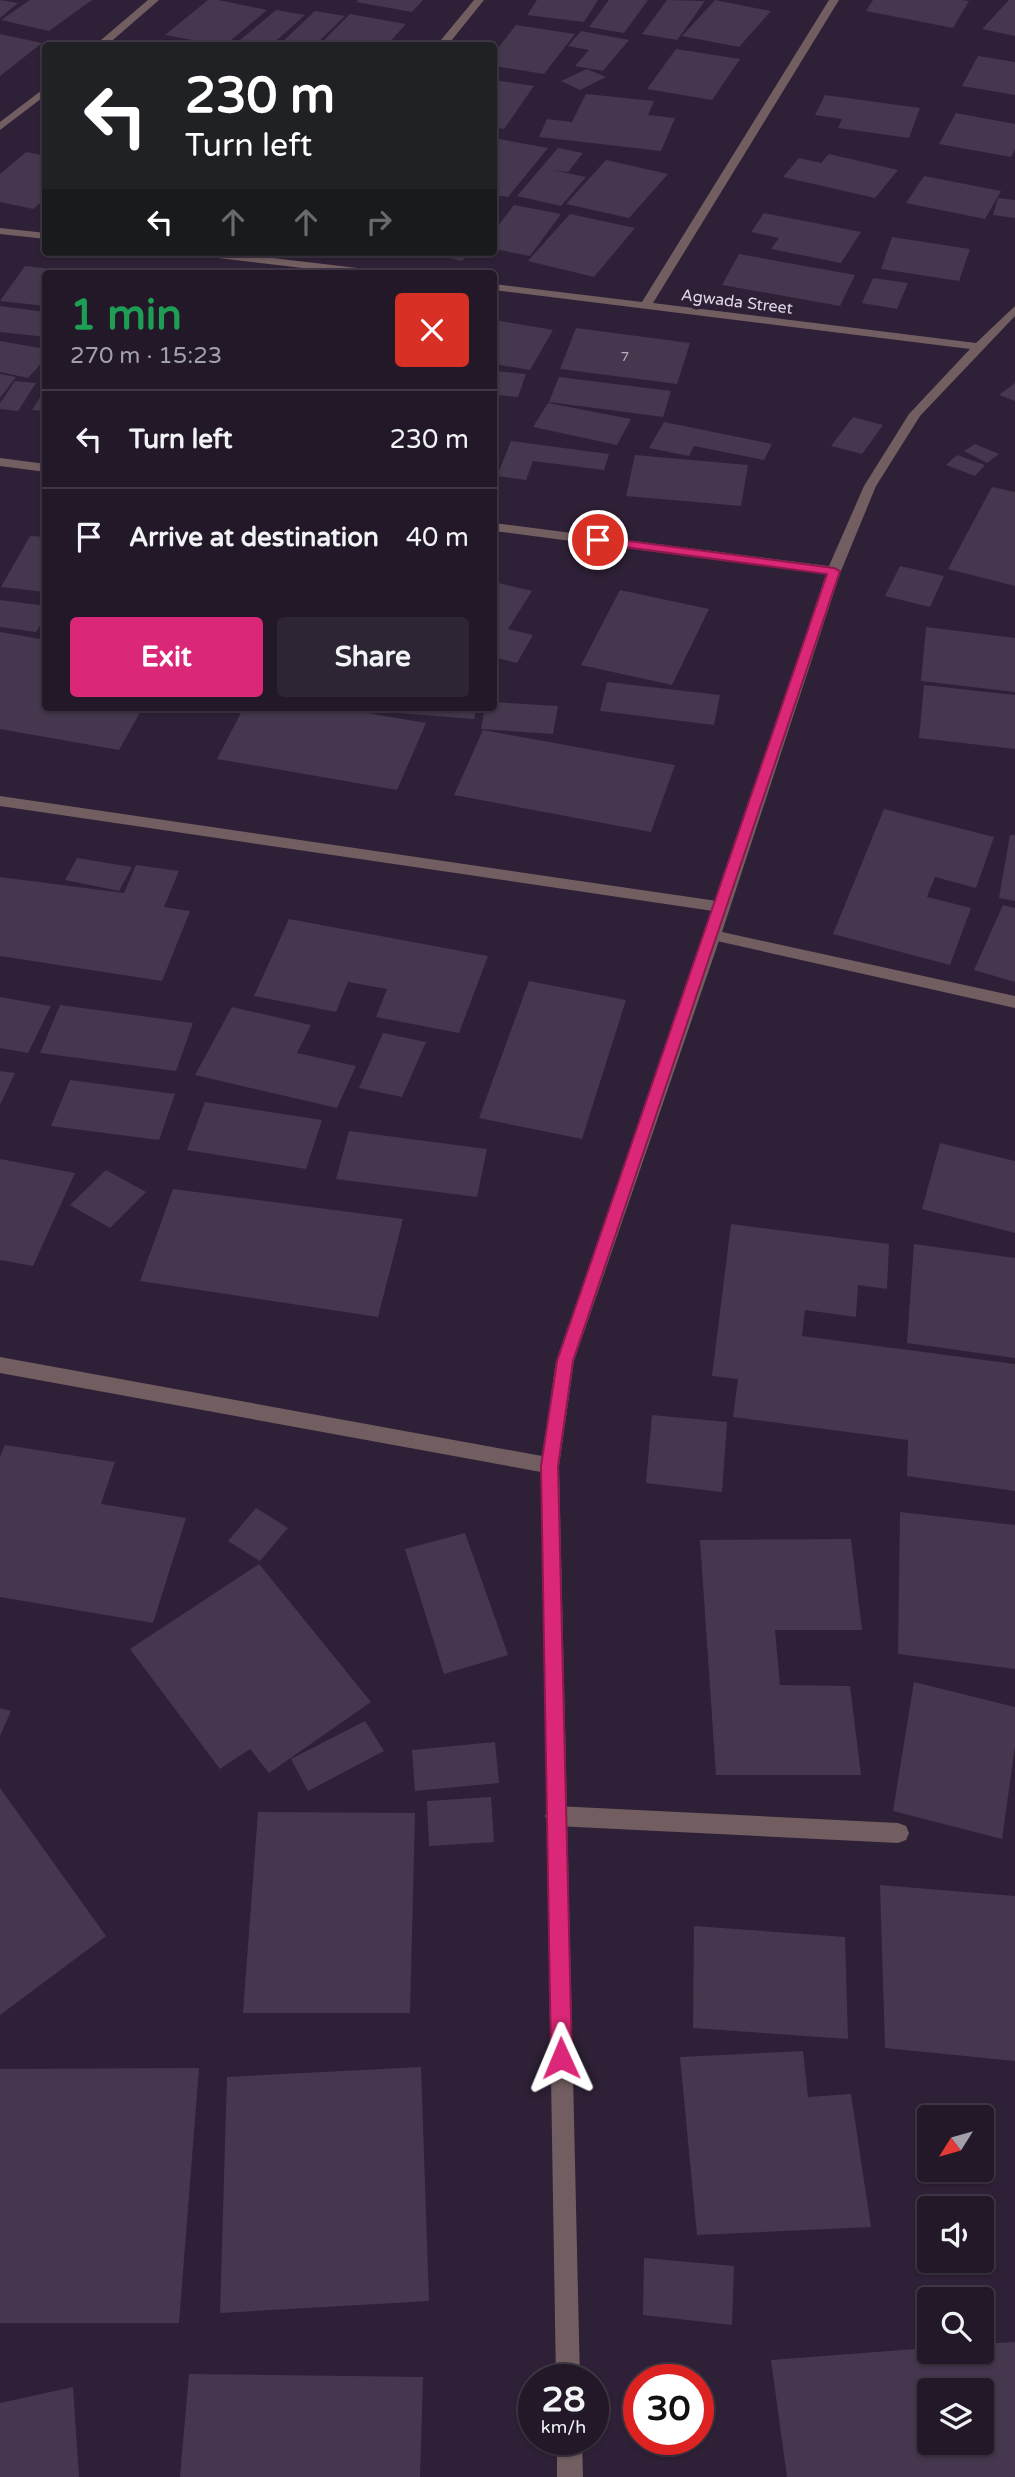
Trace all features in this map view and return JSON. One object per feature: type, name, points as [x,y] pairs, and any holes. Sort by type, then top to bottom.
[{"type":"street","points":[[104,42],[154,0]]},
{"type":"street","points":[[444,42],[479,0]]},
{"type":"street","points":[[646,305],[835,0]]},
{"type":"street","points":[[0,127],[42,93]]},
{"type":"street","points":[[0,231],[42,236]]},
{"type":"street","points":[[263,256],[354,270]]},
{"type":"street","name":"Agwada Street","points":[[497,287],[976,346]]},
{"type":"street","points":[[568,2364],[550,1466],[565,1361],[713,935],[834,571],[870,486],[915,414],[976,346],[1015,309]]},
{"type":"street","points":[[0,462],[42,467]]},
{"type":"street","points":[[497,527],[834,571]]},
{"type":"street","points":[[0,801],[722,908]]},
{"type":"street","points":[[713,935],[1015,1002]]},
{"type":"street","points":[[0,1365],[550,1466]]},
{"type":"street","points":[[556,1816],[898,1833]]},
{"type":"street","points":[[570,2455],[570,2477]]},
{"type":"building","points":[[0,0],[18,3],[0,18]]},
{"type":"building","points":[[30,0],[92,0],[49,31],[1,20]]},
{"type":"building","points":[[208,0],[267,10],[229,42],[203,42],[165,35]]},
{"type":"building","points":[[423,0],[412,12],[356,2]]},
{"type":"building","points":[[537,0],[598,0],[584,22],[527,15]]},
{"type":"building","points":[[609,0],[648,0],[624,33],[589,27]]},
{"type":"building","points":[[667,0],[705,1],[677,40],[642,34]]},
{"type":"building","points":[[715,0],[771,11],[739,47],[682,36]]},
{"type":"building","points":[[873,0],[969,1],[953,28],[866,11]]},
{"type":"building","points":[[1009,0],[1015,0],[1015,36],[982,29]]},
{"type":"building","points":[[276,10],[305,15],[275,42],[238,42]]},
{"type":"building","points":[[315,11],[345,16],[318,42],[282,42]]},
{"type":"building","points":[[350,14],[406,24],[390,42],[322,42]]},
{"type":"building","points":[[516,25],[575,34],[544,74],[497,66],[497,49]]},
{"type":"building","points":[[581,31],[629,40],[603,71],[575,66],[589,50],[568,46]]},
{"type":"building","points":[[0,34],[42,43],[0,76]]},
{"type":"building","points":[[676,49],[740,59],[712,100],[647,89]]},
{"type":"building","points":[[978,56],[1015,62],[1015,95],[962,86]]},
{"type":"building","points":[[587,69],[606,77],[580,90],[561,81]]},
{"type":"building","points":[[497,80],[534,86],[504,129],[497,128]]},
{"type":"building","points":[[586,94],[654,101],[648,115],[675,118],[661,151],[539,137],[547,119],[572,122]]},
{"type":"building","points":[[825,95],[920,108],[909,138],[838,128],[842,119],[815,115]]},
{"type":"building","points":[[956,113],[1015,124],[1015,149],[1011,157],[939,144]]},
{"type":"building","points":[[499,139],[548,148],[508,197],[497,195]]},
{"type":"building","points":[[558,148],[583,153],[568,172],[553,170],[586,177],[561,206],[517,196]]},
{"type":"building","points":[[26,152],[42,155],[42,201],[33,209],[0,202],[0,174]]},
{"type":"building","points":[[829,154],[898,170],[875,198],[783,177],[799,158],[821,163]]},
{"type":"building","points":[[606,160],[668,174],[629,218],[566,204]]},
{"type":"building","points":[[924,176],[1001,191],[985,219],[906,203]]},
{"type":"building","points":[[998,198],[1015,200],[1015,218],[993,215]]},
{"type":"building","points":[[514,205],[561,214],[530,256],[497,250],[497,227]]},
{"type":"building","points":[[764,213],[861,232],[841,263],[771,249],[779,238],[751,232]]},
{"type":"building","points":[[570,214],[635,228],[594,277],[528,261]]},
{"type":"building","points":[[892,237],[970,249],[959,281],[881,269]]},
{"type":"building","points":[[739,254],[855,275],[840,306],[722,285]]},
{"type":"building","points":[[441,256],[466,256],[462,261]]},
{"type":"building","points":[[25,266],[60,270],[42,270],[42,306],[0,301]]},
{"type":"building","points":[[873,278],[908,283],[897,309],[862,303]]},
{"type":"building","points":[[0,306],[42,311],[42,337],[0,332]]},
{"type":"building","points":[[497,321],[553,330],[530,370],[497,364]]},
{"type":"building","points":[[576,328],[690,343],[677,384],[560,369]]},
{"type":"building","points":[[0,341],[42,348],[42,362],[28,378],[0,372]]},
{"type":"building","points":[[497,371],[526,374],[518,397],[497,395]]},
{"type":"building","points":[[0,374],[16,377],[0,398]]},
{"type":"building","points":[[559,377],[671,391],[663,417],[549,402]]},
{"type":"building","points":[[15,381],[36,383],[18,411],[0,409],[0,403]]},
{"type":"building","points":[[1015,383],[1015,401],[999,395]]},
{"type":"building","points":[[42,394],[42,411],[32,410]]},
{"type":"building","points":[[548,403],[631,419],[617,445],[533,427]]},
{"type":"building","points":[[853,417],[883,425],[862,454],[831,446]]},
{"type":"building","points":[[664,422],[772,444],[764,460],[694,446],[689,456],[649,448]]},
{"type":"building","points":[[511,441],[609,454],[604,470],[533,461],[526,480],[497,476]]},
{"type":"building","points":[[975,444],[999,454],[987,463],[964,451]]},
{"type":"building","points":[[635,455],[748,465],[741,506],[626,496]]},
{"type":"building","points":[[957,455],[985,465],[975,476],[946,465]]},
{"type":"building","points":[[992,487],[1015,492],[1015,586],[948,569]]},
{"type":"building","points":[[30,536],[42,537],[42,592],[1,587]]},
{"type":"building","points":[[900,566],[944,576],[930,607],[885,596]]},
{"type":"building","points":[[497,583],[532,591],[508,629],[533,635],[517,663],[497,658]]},
{"type":"building","points":[[620,590],[709,609],[672,685],[581,665]]},
{"type":"building","points":[[0,600],[42,605],[42,622],[36,632],[0,627]]},
{"type":"building","points":[[926,627],[1015,638],[1015,692],[921,681]]},
{"type":"building","points":[[0,632],[42,639],[42,711],[141,711],[119,750],[0,729]]},
{"type":"building","points":[[607,682],[720,695],[714,725],[600,711]]},
{"type":"building","points":[[924,685],[1015,695],[1015,749],[919,738]]},
{"type":"building","points":[[497,702],[558,706],[553,734],[481,729],[484,711],[497,711]]},
{"type":"building","points":[[242,711],[356,711],[426,723],[397,790],[217,759]]},
{"type":"building","points":[[373,711],[476,711],[474,719]]},
{"type":"building","points":[[483,730],[675,765],[651,832],[454,795]]},
{"type":"building","points":[[884,809],[994,837],[976,888],[935,877],[927,897],[971,908],[950,965],[833,934]]},
{"type":"building","points":[[1010,835],[1015,835],[1015,901],[999,898]]},
{"type":"building","points":[[77,858],[132,867],[119,891],[65,880]]},
{"type":"building","points":[[136,865],[179,871],[164,907],[190,911],[162,981],[0,956],[0,877],[124,893]]},
{"type":"building","points":[[1003,905],[1015,908],[1015,982],[974,970]]},
{"type":"building","points":[[289,919],[488,956],[459,1033],[376,1017],[387,989],[348,982],[336,1012],[254,996]]},
{"type":"building","points":[[529,981],[626,1000],[582,1139],[479,1118]]},
{"type":"building","points":[[0,997],[51,1006],[28,1053],[0,1048]]},
{"type":"building","points":[[60,1005],[193,1023],[176,1071],[40,1053]]},
{"type":"building","points":[[232,1007],[311,1025],[297,1053],[356,1066],[337,1108],[195,1075]]},
{"type":"building","points":[[383,1033],[426,1042],[402,1097],[359,1088]]},
{"type":"building","points":[[0,1071],[15,1073],[0,1105]]},
{"type":"building","points":[[70,1080],[175,1094],[159,1140],[51,1126]]},
{"type":"building","points":[[205,1102],[322,1120],[306,1169],[187,1150]]},
{"type":"building","points":[[349,1131],[487,1149],[477,1197],[336,1179]]},
{"type":"building","points":[[940,1143],[1015,1161],[1015,1233],[922,1209]]},
{"type":"building","points":[[0,1159],[75,1173],[33,1266],[0,1260]]},
{"type":"building","points":[[106,1170],[146,1192],[110,1228],[70,1205]]},
{"type":"building","points":[[173,1189],[403,1219],[378,1317],[140,1281]]},
{"type":"building","points":[[731,1224],[889,1244],[887,1289],[858,1285],[856,1317],[805,1310],[802,1336],[1015,1364],[1015,1491],[907,1476],[908,1440],[733,1417],[738,1379],[712,1376]]},
{"type":"building","points":[[914,1244],[1015,1258],[1015,1358],[907,1343]]},
{"type":"building","points":[[652,1415],[727,1422],[722,1492],[646,1483]]},
{"type":"building","points":[[5,1445],[115,1462],[101,1504],[186,1518],[153,1623],[0,1597],[0,1457]]},
{"type":"building","points":[[256,1508],[288,1528],[260,1561],[228,1541]]},
{"type":"building","points":[[900,1512],[1015,1525],[1015,1669],[898,1654]]},
{"type":"building","points":[[465,1533],[508,1655],[444,1674],[405,1549]]},
{"type":"building","points":[[851,1539],[862,1630],[775,1630],[780,1685],[850,1686],[861,1775],[716,1775],[700,1540]]},
{"type":"building","points":[[259,1564],[371,1702],[269,1773],[250,1749],[220,1769],[130,1649]]},
{"type":"building","points":[[914,1682],[1015,1707],[1015,1746],[1002,1839],[893,1811]]},
{"type":"building","points":[[0,1708],[11,1711],[0,1736]]},
{"type":"building","points":[[365,1721],[384,1751],[308,1791],[291,1759]]},
{"type":"building","points":[[495,1742],[499,1783],[415,1791],[412,1750]]},
{"type":"building","points":[[0,1788],[106,1936],[0,2015]]},
{"type":"building","points":[[491,1797],[494,1842],[429,1846],[427,1801]]},
{"type":"building","points":[[258,1812],[415,1813],[410,2013],[243,2013]]},
{"type":"building","points":[[880,1885],[1015,1896],[1015,2061],[885,2048]]},
{"type":"building","points":[[694,1926],[845,1937],[848,2039],[693,2028]]},
{"type":"building","points":[[803,2051],[808,2097],[851,2094],[871,2227],[697,2235],[680,2057]]},
{"type":"building","points":[[421,2067],[429,2301],[220,2313],[227,2077]]},
{"type":"building","points":[[199,2068],[179,2323],[0,2323],[0,2069]]},
{"type":"building","points":[[644,2258],[734,2266],[732,2325],[643,2315]]},
{"type":"building","points":[[1015,2342],[1015,2477],[787,2477],[771,2360],[917,2349],[917,2364],[994,2364],[994,2343]]},
{"type":"building","points":[[189,2374],[423,2377],[420,2477],[180,2477]]},
{"type":"building","points":[[73,2387],[79,2477],[0,2477],[0,2403]]},
{"type":"route","points":[[561,2058],[550,1466],[565,1361],[722,908],[834,571],[598,540]]}]
